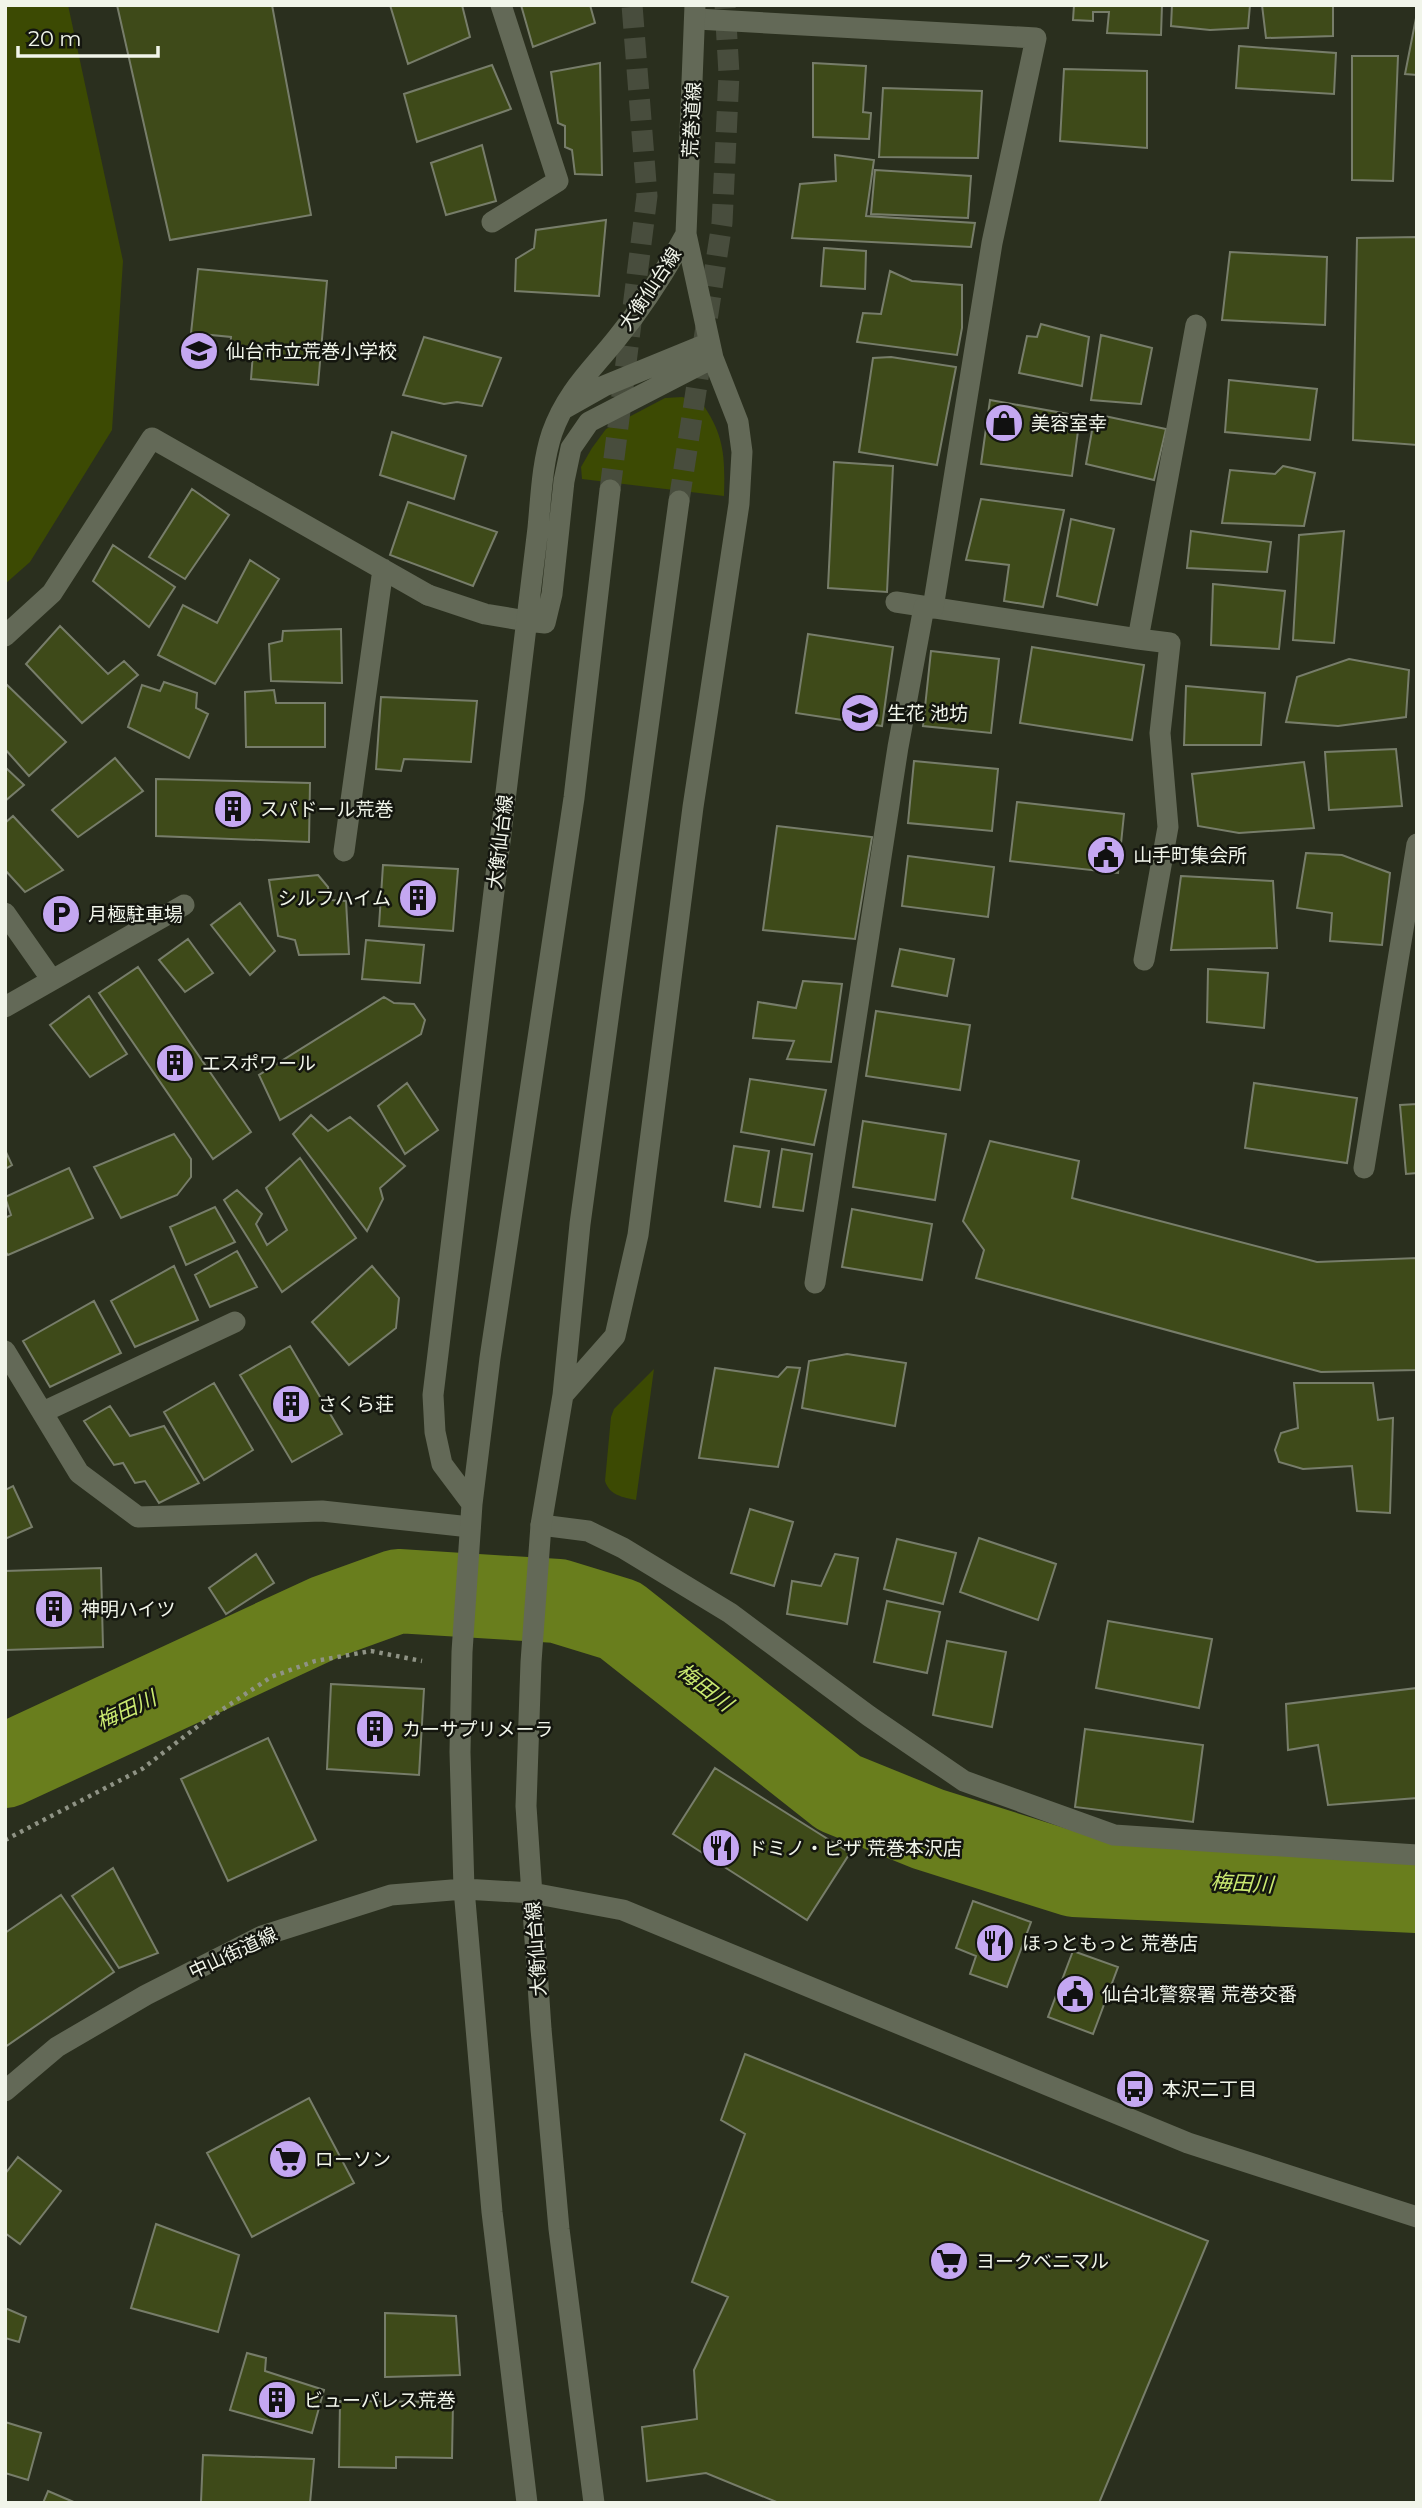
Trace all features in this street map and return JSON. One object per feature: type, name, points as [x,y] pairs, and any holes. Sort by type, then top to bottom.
[{"type":"main road","points":[[492,222],[558,181],[502,5]]},
{"type":"main road","points":[[696,12],[1036,38],[992,243],[928,607],[898,747],[815,1283]]},
{"type":"main road","name":"荒巻道線","points":[[686,234],[696,12]]},
{"type":"main road","name":"大衡仙台線","points":[[563,1395],[615,1336],[638,1235],[691,820],[739,504],[742,452],[738,422],[711,351],[686,234]]},
{"type":"main road","name":"大衡仙台線","points":[[472,1504],[442,1464],[435,1432],[433,1395],[527,621],[541,484],[552,435],[563,409],[583,376],[618,337],[661,278],[686,234]]},
{"type":"main road","points":[[1138,639],[1196,325]]},
{"type":"main road","points":[[563,409],[604,386],[711,351]]},
{"type":"main road","points":[[5,636],[52,593],[152,438],[428,595],[485,614],[545,623],[552,594],[564,481],[571,448],[589,422],[711,351]]},
{"type":"main road","points":[[527,2502],[492,2212],[464,1889],[460,1752],[462,1652],[472,1504],[490,1358],[574,797],[610,490]]},
{"type":"main road","name":"大衡仙台線","points":[[594,2499],[559,2230],[541,2029],[526,1806],[531,1662],[541,1525],[563,1395],[582,1210],[679,501]]},
{"type":"main road","points":[[344,851],[383,569]]},
{"type":"main road","points":[[896,602],[1170,643],[1160,733],[1168,827],[1144,960]]},
{"type":"main road","points":[[1364,1168],[1417,844]]},
{"type":"main road","points":[[5,1007],[184,905]]},
{"type":"main road","points":[[5,913],[52,980]]},
{"type":"main road","points":[[43,1412],[235,1322]]},
{"type":"main road","points":[[5,1351],[79,1473],[138,1517],[322,1511],[470,1527]]},
{"type":"main road","points":[[541,1525],[588,1531],[635,1555],[730,1613],[869,1716],[964,1781],[1114,1835],[1417,1855]]},
{"type":"main road","name":"中山街道線","points":[[5,2091],[57,2047],[146,1995],[262,1936],[391,1895],[464,1889],[532,1894],[622,1910],[1188,2143],[1417,2217]]},
{"type":"path","points":[[5,1840],[142,1769],[202,1723],[271,1677],[315,1661],[371,1651],[422,1661]]},
{"type":"green space","points":[[5,5],[68,5],[123,261],[112,430],[30,562],[5,584]]},
{"type":"green space","points":[[682,397],[701,402],[715,425],[722,447],[724,496],[582,479],[581,467],[606,429],[665,398]]},
{"type":"green space","points":[[654,1369],[636,1500],[614,1493],[605,1481],[611,1417],[614,1409]]},
{"type":"building","points":[[117,5],[272,5],[311,215],[170,240]]},
{"type":"building","points":[[390,5],[462,5],[470,37],[408,64]]},
{"type":"building","points":[[521,5],[590,5],[595,23],[533,47]]},
{"type":"building","points":[[1074,5],[1162,5],[1161,35],[1107,33],[1109,12],[1093,12],[1093,21],[1073,20]]},
{"type":"building","points":[[1172,5],[1250,5],[1248,28],[1210,30],[1171,26]]},
{"type":"building","points":[[1262,5],[1333,5],[1333,36],[1266,38]]},
{"type":"building","points":[[1416,18],[1417,75],[1405,74]]},
{"type":"building","points":[[1239,46],[1336,53],[1334,94],[1236,88]]},
{"type":"building","points":[[1352,56],[1398,56],[1393,181],[1352,180]]},
{"type":"building","points":[[600,63],[602,175],[575,174],[572,150],[565,147],[565,126],[558,123],[551,72]]},
{"type":"building","points":[[813,63],[866,66],[863,112],[871,113],[869,139],[813,137]]},
{"type":"building","points":[[492,65],[511,109],[417,142],[404,94]]},
{"type":"building","points":[[1064,69],[1147,71],[1147,148],[1060,141]]},
{"type":"building","points":[[883,88],[982,91],[978,158],[879,157]]},
{"type":"building","points":[[482,145],[496,201],[446,215],[431,163]]},
{"type":"building","points":[[835,155],[874,160],[866,216],[975,223],[971,247],[792,238],[800,184],[836,181]]},
{"type":"building","points":[[875,170],[971,176],[968,218],[871,214]]},
{"type":"building","points":[[606,220],[599,296],[515,291],[516,259],[534,248],[536,230]]},
{"type":"building","points":[[1417,237],[1417,445],[1353,440],[1357,238]]},
{"type":"building","points":[[824,248],[866,251],[865,289],[821,286]]},
{"type":"building","points":[[1230,252],[1327,257],[1325,325],[1222,320]]},
{"type":"building","points":[[198,269],[327,281],[318,385],[251,379],[253,353],[230,351],[231,337],[191,333]]},
{"type":"building","points":[[890,271],[912,281],[962,285],[962,328],[957,355],[857,342],[863,313],[881,314]]},
{"type":"building","points":[[1041,324],[1089,337],[1082,386],[1019,373],[1027,336],[1037,337]]},
{"type":"building","points":[[1101,335],[1152,348],[1141,404],[1091,400]]},
{"type":"building","points":[[424,337],[501,358],[482,406],[457,402],[444,404],[403,395]]},
{"type":"building","points":[[891,357],[956,367],[937,465],[859,452],[873,358]]},
{"type":"building","points":[[1229,380],[1317,389],[1310,440],[1225,432]]},
{"type":"building","points":[[990,400],[1080,416],[1072,476],[981,464]]},
{"type":"building","points":[[1095,414],[1166,429],[1154,480],[1086,464]]},
{"type":"building","points":[[392,432],[466,456],[454,499],[380,475]]},
{"type":"building","points":[[834,462],[893,466],[887,592],[828,588]]},
{"type":"building","points":[[1283,466],[1315,473],[1304,526],[1222,523],[1230,470],[1275,474]]},
{"type":"building","points":[[192,489],[229,515],[185,579],[149,557]]},
{"type":"building","points":[[981,499],[1064,510],[1043,607],[1004,601],[1009,565],[966,560]]},
{"type":"building","points":[[408,502],[497,532],[473,586],[390,555]]},
{"type":"building","points":[[1071,519],[1114,529],[1097,605],[1057,596]]},
{"type":"building","points":[[1191,531],[1271,542],[1267,572],[1187,568]]},
{"type":"building","points":[[1344,531],[1334,643],[1293,640],[1299,535]]},
{"type":"building","points":[[113,545],[175,587],[149,627],[93,581]]},
{"type":"building","points":[[250,560],[279,579],[215,684],[158,655],[183,605],[217,623]]},
{"type":"building","points":[[1213,584],[1285,591],[1279,649],[1211,645]]},
{"type":"building","points":[[60,626],[108,674],[124,661],[138,675],[82,723],[26,664]]},
{"type":"building","points":[[341,629],[342,683],[271,681],[269,644],[282,641],[283,631]]},
{"type":"building","points":[[808,634],[893,647],[882,726],[796,713]]},
{"type":"building","points":[[1032,647],[1144,665],[1132,740],[1020,723]]},
{"type":"building","points":[[931,651],[999,659],[991,733],[923,726]]},
{"type":"building","points":[[1349,659],[1409,670],[1406,717],[1338,726],[1286,722],[1297,677]]},
{"type":"building","points":[[164,682],[197,693],[196,708],[208,714],[189,758],[128,727],[142,685],[160,691]]},
{"type":"building","points":[[5,683],[66,742],[29,776],[5,749]]},
{"type":"building","points":[[1186,686],[1265,693],[1261,745],[1184,745]]},
{"type":"building","points":[[274,690],[276,703],[325,703],[325,747],[246,747],[245,692]]},
{"type":"building","points":[[381,697],[477,701],[471,762],[404,759],[401,771],[376,769]]},
{"type":"building","points":[[1396,749],[1402,806],[1329,810],[1325,752]]},
{"type":"building","points":[[115,758],[143,791],[78,837],[52,810]]},
{"type":"building","points":[[914,761],[998,769],[992,831],[908,823]]},
{"type":"building","points":[[1304,762],[1314,828],[1239,833],[1198,826],[1192,774]]},
{"type":"building","points":[[5,767],[24,785],[5,801]]},
{"type":"building","name":"スパドール荒巻","points":[[156,779],[310,783],[309,842],[156,836]]},
{"type":"building","points":[[1017,802],[1124,814],[1118,873],[1010,861]]},
{"type":"building","points":[[13,816],[63,870],[25,892],[5,870],[5,823]]},
{"type":"building","points":[[777,826],[872,837],[855,939],[763,930]]},
{"type":"building","points":[[1306,853],[1342,855],[1390,873],[1382,945],[1330,941],[1332,913],[1297,908]]},
{"type":"building","points":[[908,856],[994,867],[988,917],[902,906]]},
{"type":"building","name":"シルフハイム","points":[[383,865],[458,869],[453,931],[379,926]]},
{"type":"building","points":[[318,875],[328,887],[330,900],[346,901],[349,954],[299,955],[295,940],[278,936],[269,880]]},
{"type":"building","points":[[1181,876],[1273,881],[1277,948],[1171,950]]},
{"type":"building","points":[[240,903],[275,951],[250,975],[211,925]]},
{"type":"building","points":[[188,939],[213,973],[185,992],[159,960]]},
{"type":"building","points":[[366,940],[424,945],[420,983],[362,979]]},
{"type":"building","points":[[900,949],[954,959],[947,996],[892,986]]},
{"type":"building","name":"エスポワール","points":[[138,967],[251,1132],[213,1159],[99,993]]},
{"type":"building","points":[[1208,969],[1268,973],[1264,1028],[1207,1022]]},
{"type":"building","points":[[803,981],[842,984],[831,1062],[787,1059],[794,1041],[753,1038],[758,1002],[796,1008]]},
{"type":"building","points":[[89,996],[127,1054],[90,1077],[50,1025]]},
{"type":"building","points":[[384,997],[394,1003],[414,1004],[425,1020],[421,1034],[280,1120],[259,1075]]},
{"type":"building","points":[[876,1011],[970,1025],[960,1090],[866,1076]]},
{"type":"building","points":[[750,1079],[826,1090],[814,1145],[741,1132]]},
{"type":"building","points":[[407,1083],[438,1130],[405,1154],[378,1106]]},
{"type":"building","points":[[1254,1083],[1357,1098],[1347,1163],[1245,1148]]},
{"type":"building","points":[[1417,1104],[1417,1173],[1406,1174],[1400,1105]]},
{"type":"building","points":[[311,1115],[328,1131],[350,1117],[405,1166],[380,1188],[383,1199],[367,1231],[293,1134]]},
{"type":"building","points":[[863,1121],[946,1134],[935,1200],[853,1187]]},
{"type":"building","points":[[174,1134],[191,1159],[191,1177],[177,1195],[121,1218],[94,1167]]},
{"type":"building","points":[[990,1141],[1079,1161],[1072,1198],[1317,1262],[1417,1258],[1417,1370],[1321,1372],[976,1278],[984,1250],[963,1221]]},
{"type":"building","points":[[734,1146],[769,1151],[760,1207],[725,1201]]},
{"type":"building","points":[[782,1149],[812,1154],[803,1211],[773,1207]]},
{"type":"building","points":[[5,1150],[12,1165],[5,1169]]},
{"type":"building","points":[[300,1158],[356,1238],[282,1292],[224,1200],[237,1190],[262,1214],[256,1224],[267,1245],[287,1230],[266,1188]]},
{"type":"building","points":[[69,1168],[93,1218],[8,1255],[5,1251],[5,1218],[11,1215],[5,1197]]},
{"type":"building","points":[[215,1207],[235,1242],[186,1265],[170,1227]]},
{"type":"building","points":[[852,1209],[932,1224],[922,1280],[842,1267]]},
{"type":"building","points":[[237,1251],[257,1287],[210,1307],[195,1275]]},
{"type":"building","points":[[174,1266],[198,1320],[135,1347],[111,1301]]},
{"type":"building","points":[[372,1266],[399,1298],[396,1328],[349,1365],[312,1322]]},
{"type":"building","points":[[94,1301],[121,1353],[50,1387],[23,1341]]},
{"type":"building","name":"さくら荘","points":[[290,1346],[342,1434],[292,1462],[240,1375]]},
{"type":"building","points":[[847,1354],[906,1363],[895,1426],[802,1408],[809,1361]]},
{"type":"building","points":[[787,1367],[800,1368],[778,1467],[699,1458],[715,1368],[778,1377]]},
{"type":"building","points":[[214,1383],[253,1450],[204,1480],[164,1412]]},
{"type":"building","points":[[1294,1383],[1373,1383],[1378,1420],[1393,1418],[1390,1513],[1357,1511],[1352,1466],[1303,1469],[1279,1462],[1275,1450],[1281,1433],[1298,1428]]},
{"type":"building","points":[[110,1406],[130,1436],[164,1426],[199,1483],[159,1503],[145,1481],[135,1483],[123,1463],[114,1465],[84,1421]]},
{"type":"building","points":[[13,1486],[32,1527],[5,1539],[5,1490]]},
{"type":"building","points":[[750,1509],[793,1522],[774,1586],[731,1573]]},
{"type":"building","points":[[979,1538],[1056,1564],[1038,1620],[960,1592]]},
{"type":"building","points":[[897,1539],[956,1553],[943,1604],[884,1589]]},
{"type":"building","points":[[256,1554],[274,1583],[226,1614],[209,1588]]},
{"type":"building","points":[[835,1554],[858,1558],[847,1624],[787,1614],[792,1581],[821,1586]]},
{"type":"building","name":"神明ハイツ","points":[[101,1568],[103,1647],[5,1650],[5,1571]]},
{"type":"building","points":[[887,1601],[940,1612],[927,1673],[874,1662]]},
{"type":"building","points":[[1108,1621],[1212,1639],[1199,1708],[1096,1688]]},
{"type":"building","points":[[947,1641],[1006,1652],[992,1727],[933,1715]]},
{"type":"building","name":"カーサプリメーラ","points":[[331,1684],[424,1689],[419,1775],[327,1769]]},
{"type":"building","points":[[1417,1688],[1417,1798],[1328,1805],[1318,1745],[1288,1750],[1286,1704]]},
{"type":"building","points":[[1085,1729],[1203,1745],[1193,1822],[1075,1807]]},
{"type":"building","points":[[268,1738],[316,1840],[228,1881],[181,1779]]},
{"type":"building","points":[[715,1768],[850,1853],[807,1920],[673,1834]]},
{"type":"building","points":[[113,1868],[158,1953],[119,1968],[72,1896]]},
{"type":"building","points":[[61,1895],[114,1972],[5,2047],[5,1933]]},
{"type":"building","points":[[973,1901],[1031,1922],[1007,1987],[970,1974],[976,1956],[956,1948]]},
{"type":"building","points":[[1073,1951],[1118,1967],[1093,2034],[1048,2017]]},
{"type":"building","name":"ヨークベニマル","points":[[745,2054],[1208,2241],[1099,2503],[779,2503],[706,2473],[647,2481],[642,2427],[697,2419],[694,2370],[728,2297],[692,2282],[745,2134],[721,2120]]},
{"type":"building","points":[[309,2098],[354,2183],[252,2237],[207,2153]]},
{"type":"building","points":[[18,2157],[61,2191],[20,2244],[5,2233],[5,2174]]},
{"type":"building","points":[[156,2224],[239,2255],[218,2332],[131,2308]]},
{"type":"building","points":[[5,2308],[26,2317],[19,2342],[5,2338]]},
{"type":"building","points":[[385,2313],[456,2316],[460,2375],[385,2377]]},
{"type":"building","name":"ビューパレス荒巻","points":[[247,2353],[266,2358],[265,2371],[324,2390],[312,2433],[230,2410]]},
{"type":"building","points":[[340,2401],[453,2402],[452,2458],[396,2457],[396,2468],[339,2467]]},
{"type":"building","points":[[5,2422],[41,2433],[28,2480],[5,2473]]},
{"type":"building","points":[[203,2455],[314,2459],[310,2503],[201,2502]]},
{"type":"building","points":[[48,2491],[76,2503],[43,2503]]},
{"type":"waterway","name":"梅田川","points":[[5,1766],[326,1617],[398,1591],[558,1601],[620,1620],[839,1793],[928,1829],[1074,1875],[1417,1891]]},
{"type":"tunnel","points":[[610,490],[647,196],[632,5]]},
{"type":"tunnel","points":[[679,501],[722,223],[729,74],[725,5]]},
{"type":"place","name":"仙台市立荒巻小学校","points":[[199,351]]},
{"type":"place","name":"美容室幸","points":[[1004,423]]},
{"type":"place","name":"生花 池坊","points":[[860,713]]},
{"type":"place","name":"スパドール荒巻","points":[[233,809]]},
{"type":"place","name":"山手町集会所","points":[[1106,855]]},
{"type":"place","name":"シルフハイム","points":[[418,898]]},
{"type":"place","name":"月極駐車場","points":[[61,914]]},
{"type":"place","name":"エスポワール","points":[[175,1063]]},
{"type":"place","name":"さくら荘","points":[[291,1404]]},
{"type":"place","name":"神明ハイツ","points":[[54,1609]]},
{"type":"place","name":"カーサプリメーラ","points":[[375,1729]]},
{"type":"place","name":"ドミノ・ピザ 荒巻本沢店","points":[[721,1848]]},
{"type":"place","name":"ほっともっと 荒巻店","points":[[995,1943]]},
{"type":"place","name":"仙台北警察署 荒巻交番","points":[[1075,1994]]},
{"type":"place","name":"本沢二丁目","points":[[1135,2089]]},
{"type":"place","name":"ローソン","points":[[288,2159]]},
{"type":"place","name":"ヨークベニマル","points":[[949,2261]]},
{"type":"place","name":"ビューパレス荒巻","points":[[277,2400]]}]
